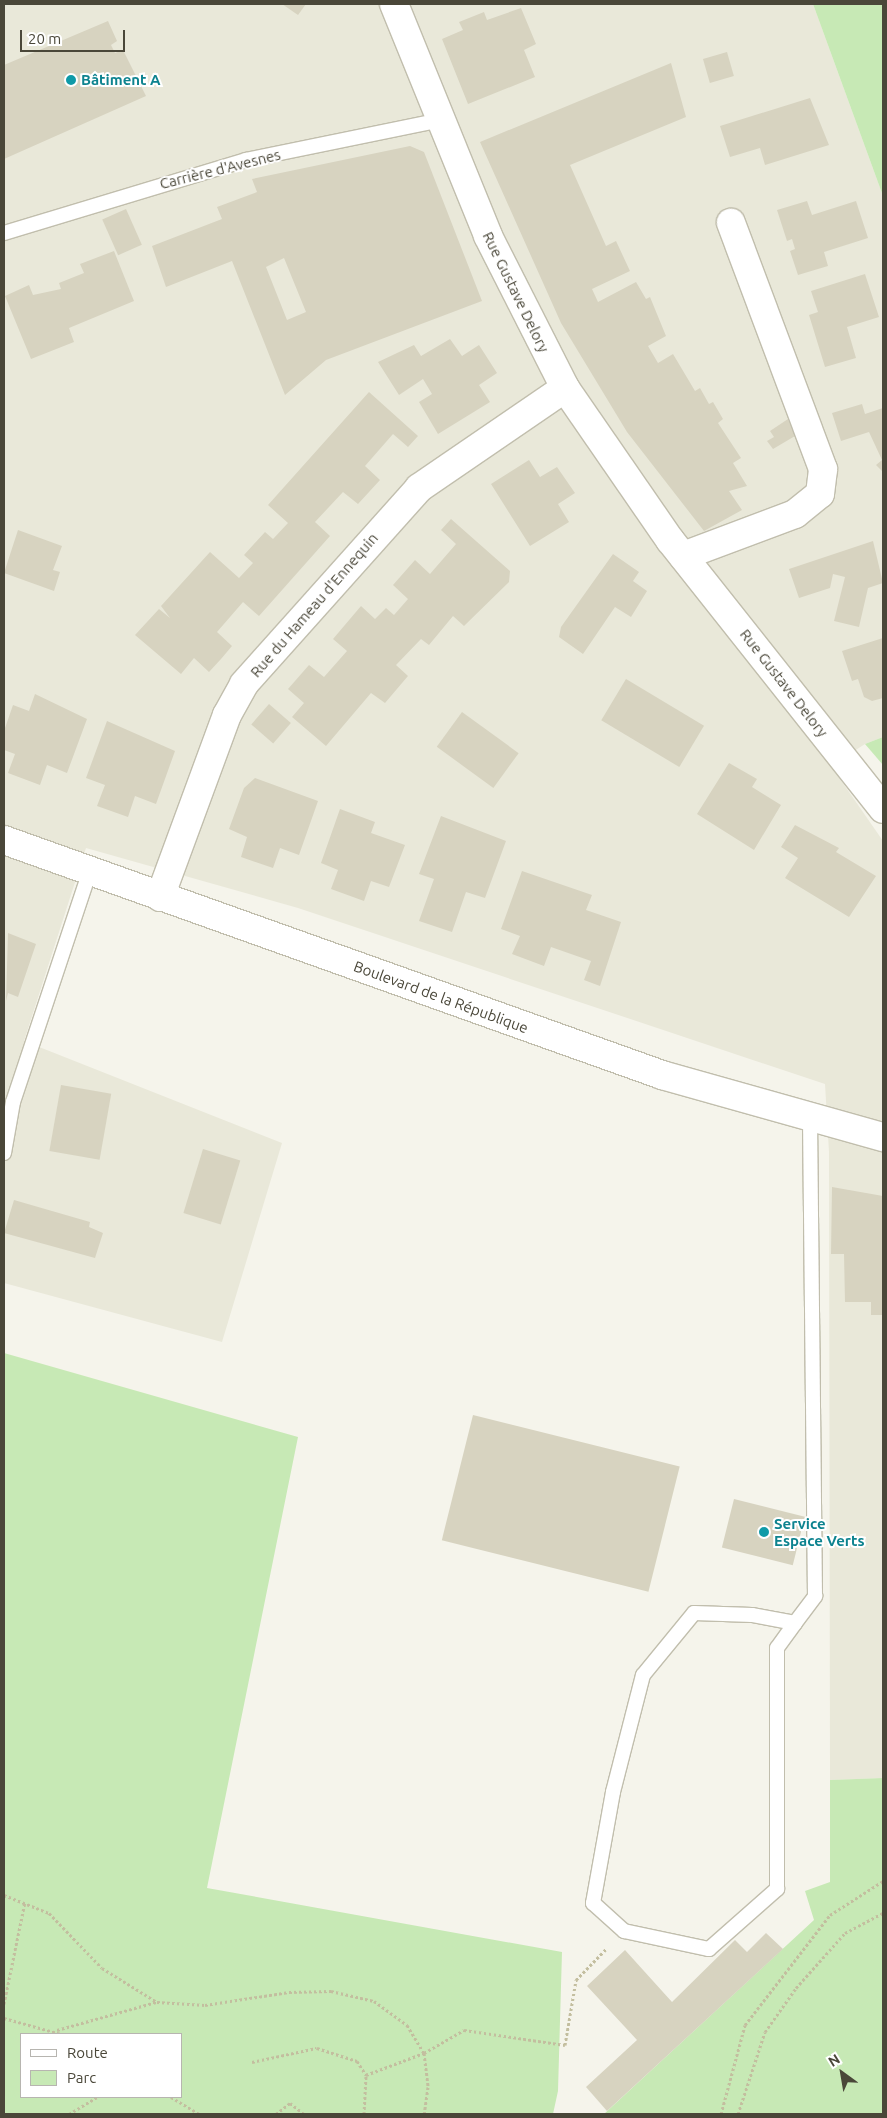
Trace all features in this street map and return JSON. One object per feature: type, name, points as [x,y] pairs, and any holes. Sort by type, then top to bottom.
[{"type":"street","name":"Rue Gustave Delory","points":[[394,4],[504,272],[565,388],[684,556],[883,809]]},
{"type":"street","points":[[684,556],[796,514],[820,494],[823,469],[731,223]]},
{"type":"street","name":"Rue du Hameau d'Ennequin","points":[[160,896],[227,715],[244,684],[419,488],[565,388]]},
{"type":"street","name":"Boulevard de la République","points":[[4,840],[601,1054],[810,1120],[883,1138]]},
{"type":"lane","name":"Carrière d'Avesnes","points":[[4,232],[246,160],[441,120]]},
{"type":"lane","points":[[4,1153],[13,1102],[90,871]]},
{"type":"lane","points":[[795,1622],[752,1615],[694,1613],[643,1675],[613,1792],[593,1903],[624,1931],[709,1949],[777,1890],[777,1648],[815,1596],[817,1540],[810,1120]]},
{"type":"path","points":[[721,2114],[745,2025],[777,1979],[830,1914],[883,1881]]},
{"type":"path","points":[[4,1895],[49,1913],[102,1968],[157,2002]]},
{"type":"path","points":[[4,2004],[25,1902]]},
{"type":"path","points":[[738,2114],[765,2032],[791,1995],[845,1933],[883,1913]]},
{"type":"path","points":[[366,2075],[424,2053],[464,2030],[566,2045],[576,1980],[624,1931]]},
{"type":"path","points":[[4,2018],[57,2030],[157,2002],[205,2005],[289,1992],[331,1991],[374,2001],[407,2025],[424,2053],[428,2087],[424,2114]]},
{"type":"path","points":[[57,2030],[60,2033]]},
{"type":"path","points":[[252,2062],[317,2048],[357,2061],[366,2075],[364,2114]]},
{"type":"path","points":[[70,2114],[95,2098]]},
{"type":"path","points":[[173,2098],[199,2114]]},
{"type":"path","points":[[276,2114],[290,2103],[304,2114]]},
{"type":"shaded area","points":[[4,4],[813,4],[883,196],[883,737],[865,744],[831,766],[883,841],[883,1778],[830,1780],[829,1152],[825,1084],[298,908],[86,848],[24,1041],[282,1143],[222,1342],[4,1283]]},
{"type":"green space","points":[[813,4],[883,4],[883,196]]},
{"type":"green space","points":[[883,737],[883,765],[865,744]]},
{"type":"green space","points":[[4,1353],[298,1437],[207,1888],[562,1952],[558,2091],[553,2114],[4,2114]]},
{"type":"green space","points":[[883,1778],[883,2114],[604,2114],[814,1920],[805,1891],[830,1882],[830,1780]]},
{"type":"building","points":[[282,4],[306,4],[298,15]]},
{"type":"building","points":[[521,8],[536,44],[524,50],[535,77],[468,104],[442,39],[463,30],[459,22],[484,12],[487,20]]},
{"type":"building","name":"Bâtiment A","points":[[108,21],[117,41],[111,45],[115,53],[123,50],[146,96],[4,159],[4,65]]},
{"type":"building","points":[[727,52],[734,76],[710,83],[703,59]]},
{"type":"building","points":[[671,63],[686,117],[570,165],[606,246],[616,241],[630,271],[592,289],[598,302],[636,282],[646,299],[650,297],[666,336],[648,346],[658,363],[673,354],[695,391],[700,388],[709,404],[713,402],[723,419],[718,423],[741,458],[733,463],[747,486],[729,491],[742,510],[704,531],[627,432],[561,323],[480,142]]},
{"type":"building","points":[[810,98],[829,145],[765,165],[760,148],[730,157],[720,126]]},
{"type":"building","points":[[410,146],[424,152],[482,301],[326,360],[285,395],[232,261],[166,287],[152,246],[222,219],[217,207],[257,192],[252,179]],"holes":[[[284,258],[306,312],[287,320],[266,267]]]},
{"type":"building","points":[[807,201],[812,215],[856,201],[868,238],[824,252],[828,266],[798,275],[790,251],[795,249],[792,239],[787,241],[777,210]]},
{"type":"building","points":[[126,209],[142,245],[118,255],[102,220]]},
{"type":"building","points":[[114,251],[134,301],[69,328],[74,342],[31,359],[5,296],[29,285],[33,295],[61,289],[59,283],[84,273],[80,264]]},
{"type":"building","points":[[865,274],[879,317],[847,327],[856,358],[825,367],[809,315],[818,312],[811,291]]},
{"type":"building","points":[[450,339],[462,356],[479,345],[497,373],[479,385],[490,402],[438,434],[419,402],[432,394],[423,379],[399,395],[378,362],[414,345],[421,356]]},
{"type":"building","points":[[369,392],[418,436],[408,447],[393,434],[365,466],[380,480],[358,504],[343,492],[315,522],[330,536],[259,616],[243,602],[217,632],[232,646],[209,672],[194,658],[181,674],[135,635],[159,609],[170,618],[161,606],[210,552],[239,578],[253,563],[244,555],[265,532],[273,539],[288,523],[268,505]]},
{"type":"building","points":[[862,404],[865,414],[883,408],[883,472],[876,465],[882,460],[869,432],[841,441],[832,413]]},
{"type":"building","points":[[788,419],[795,436],[773,449],[767,441],[774,437],[770,431]]},
{"type":"building","points":[[529,460],[540,477],[557,467],[575,493],[558,504],[569,522],[530,546],[491,484]]},
{"type":"building","points":[[451,519],[510,571],[509,582],[464,626],[453,616],[429,645],[421,639],[396,665],[408,676],[385,703],[371,693],[326,746],[292,717],[304,703],[288,689],[309,665],[324,677],[347,651],[333,639],[361,606],[375,619],[386,608],[394,615],[408,599],[393,585],[415,560],[430,574],[456,544],[441,530]]},
{"type":"building","points":[[18,530],[62,546],[53,570],[60,572],[54,591],[4,573]]},
{"type":"building","points":[[873,541],[883,583],[868,588],[859,627],[834,621],[845,577],[833,574],[830,588],[799,598],[789,569]]},
{"type":"building","points":[[613,554],[639,572],[633,581],[647,591],[631,617],[615,607],[583,654],[559,637],[561,627]]},
{"type":"building","points":[[883,638],[883,698],[872,701],[864,697],[858,679],[852,681],[842,651]]},
{"type":"building","points":[[626,679],[704,726],[679,767],[601,720]]},
{"type":"building","points":[[35,694],[87,719],[67,773],[47,765],[40,785],[8,773],[15,754],[4,750],[4,731],[13,705],[29,711]]},
{"type":"building","points":[[269,704],[291,723],[273,743],[251,724]]},
{"type":"building","points":[[462,712],[519,753],[493,788],[437,747]]},
{"type":"building","points":[[107,721],[175,751],[156,804],[135,796],[128,817],[97,806],[105,785],[86,778]]},
{"type":"building","points":[[729,763],[757,779],[752,787],[781,805],[754,850],[697,814]]},
{"type":"building","points":[[255,778],[318,801],[299,855],[280,848],[273,868],[241,857],[247,837],[229,829],[244,788]]},
{"type":"building","points":[[340,809],[375,822],[371,833],[405,845],[389,887],[371,881],[364,901],[331,889],[338,870],[321,863]]},
{"type":"building","points":[[441,816],[506,841],[485,898],[466,892],[452,932],[419,921],[434,879],[419,874]]},
{"type":"building","points":[[795,825],[839,848],[836,852],[876,876],[849,917],[785,878],[798,858],[781,847]]},
{"type":"building","points":[[522,871],[592,895],[586,910],[621,922],[600,986],[584,980],[591,961],[551,947],[544,966],[512,954],[520,936],[501,929]]},
{"type":"building","points":[[8,933],[36,944],[18,997],[8,993],[6,1001]]},
{"type":"building","points":[[61,1085],[111,1094],[100,1160],[49,1151]]},
{"type":"building","points":[[203,1149],[240,1160],[221,1224],[183,1213]]},
{"type":"building","points":[[832,1187],[883,1196],[883,1315],[871,1315],[871,1302],[845,1302],[844,1254],[831,1254]]},
{"type":"building","points":[[14,1200],[90,1222],[89,1227],[103,1233],[95,1258],[4,1233]]},
{"type":"building","points":[[473,1415],[680,1467],[648,1592],[442,1540]]},
{"type":"building","name":"Service Espace Verts","points":[[734,1499],[805,1517],[793,1565],[722,1548]]},
{"type":"building","points":[[766,1933],[783,1949],[607,2111],[586,2087],[637,2040],[587,1986],[625,1950],[672,2002],[735,1940],[747,1952]]},
{"type":"place","name":"Bâtiment A","points":[[71,80]]},
{"type":"place","name":"Service Espace Verts","points":[[764,1532]]}]
